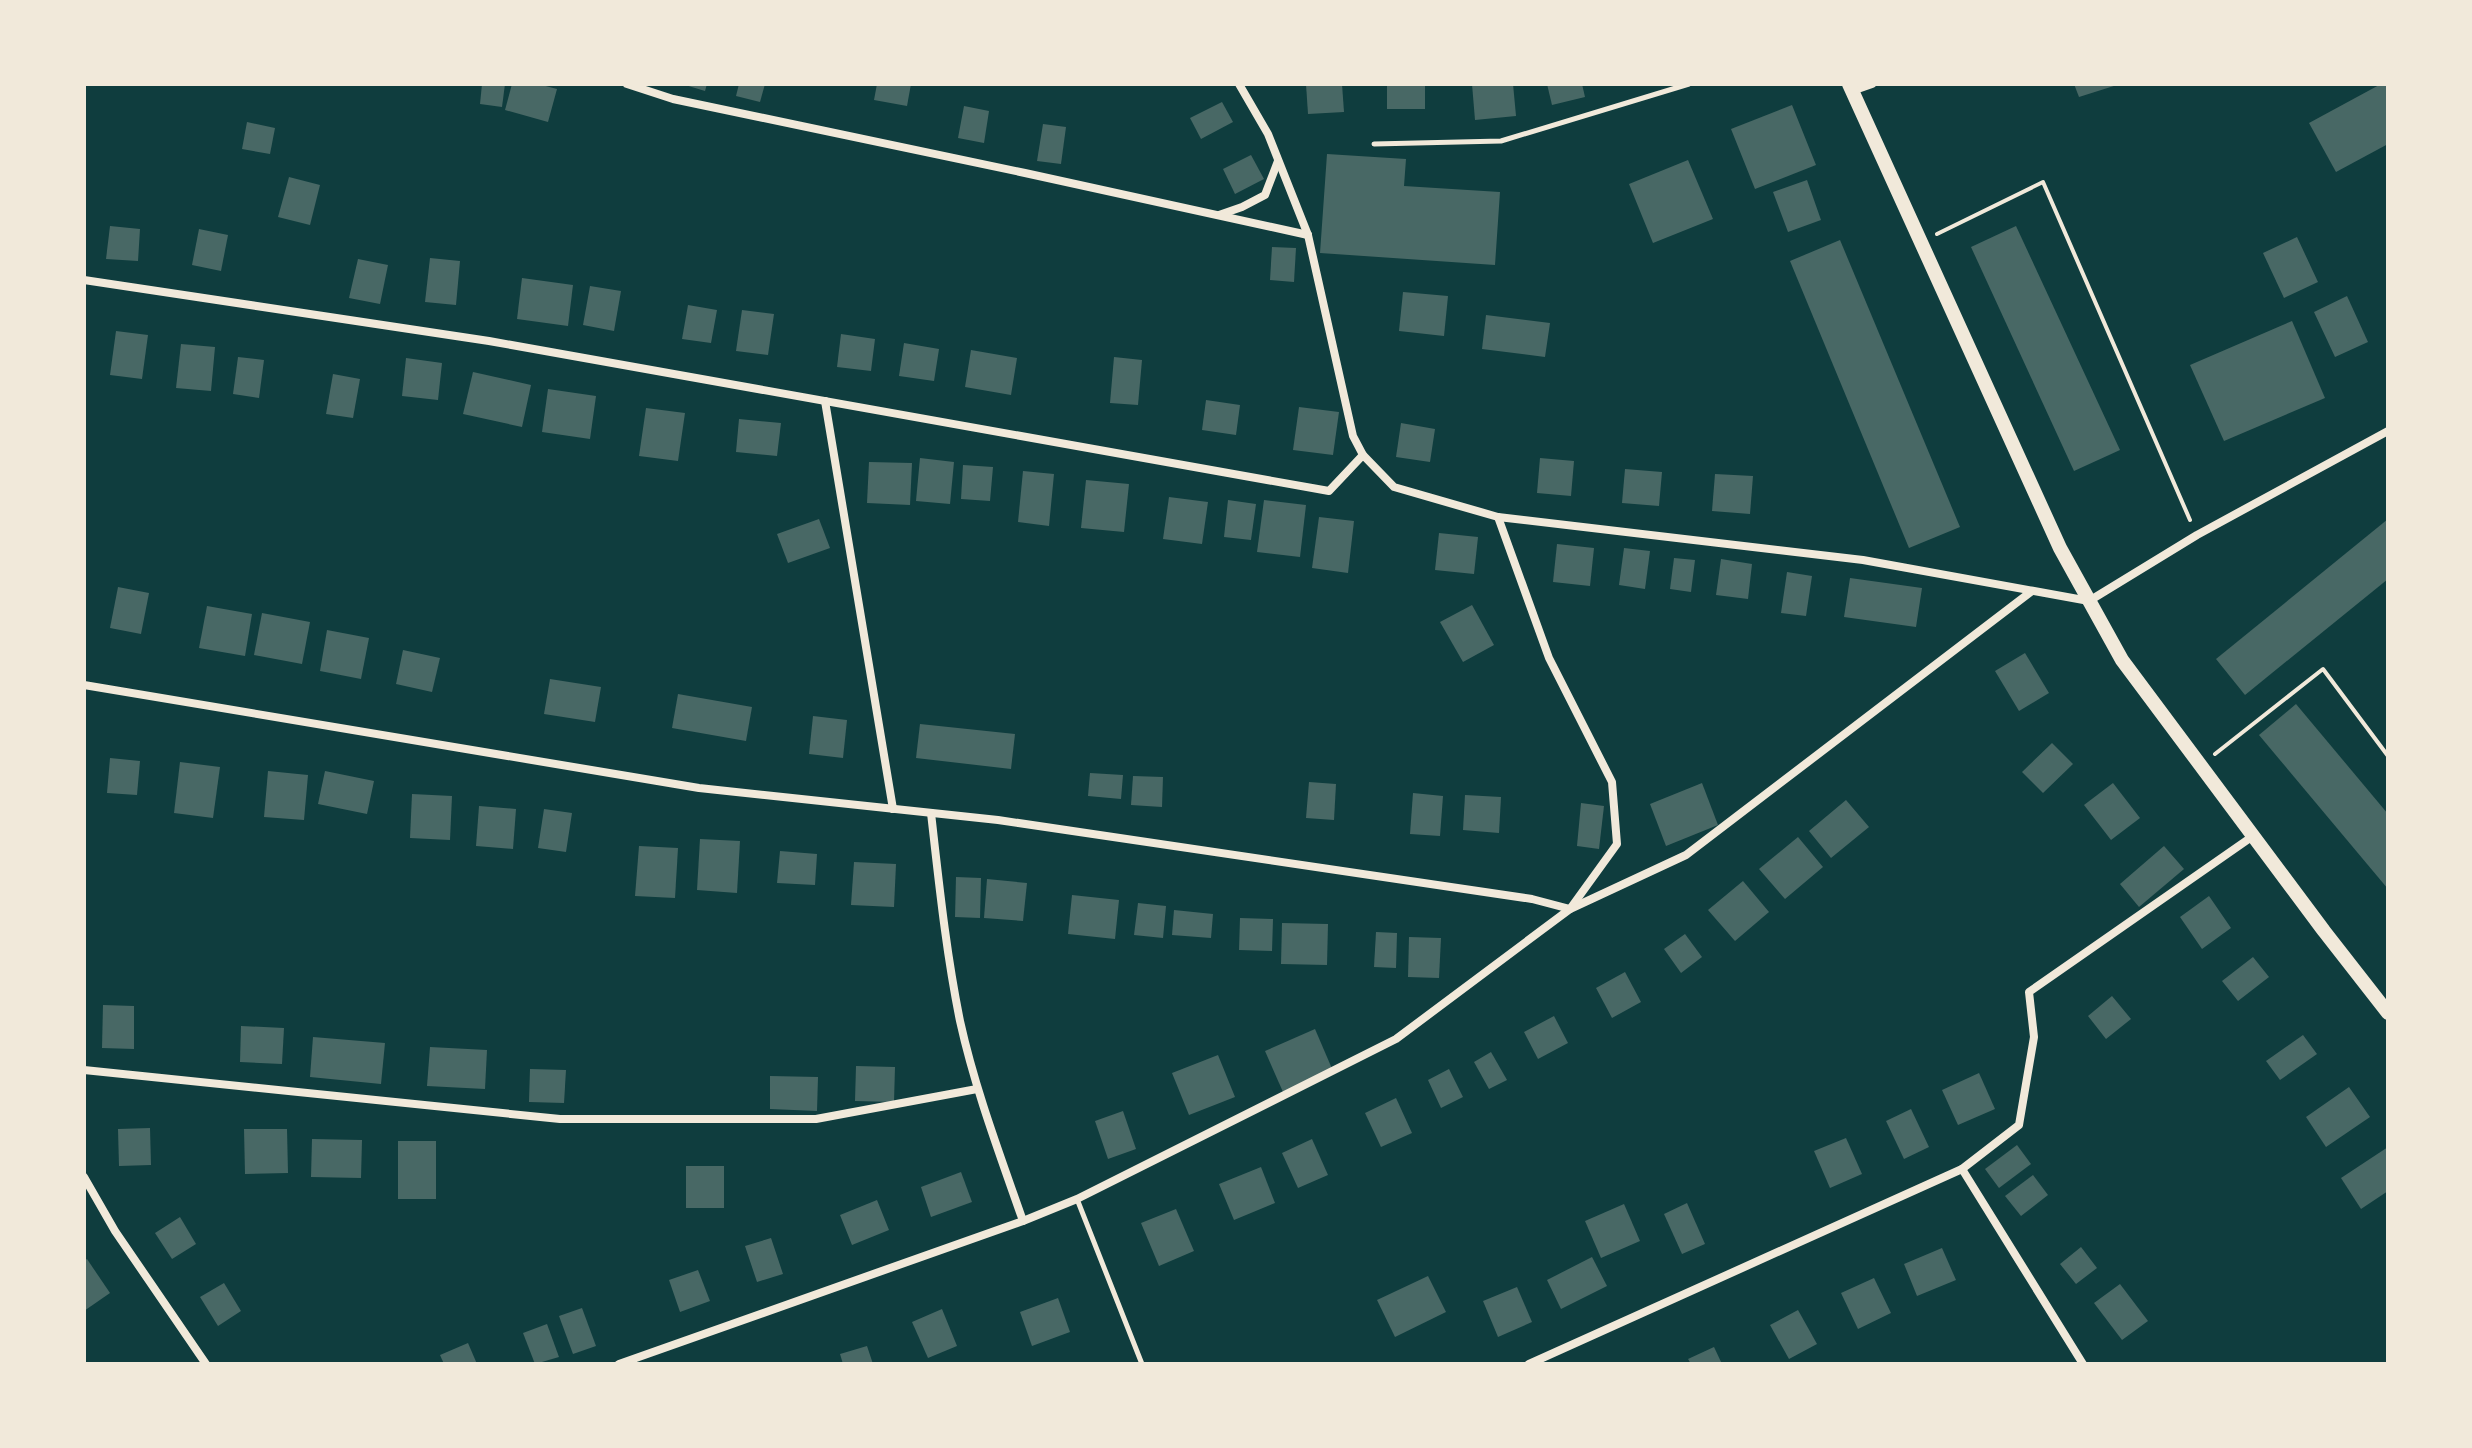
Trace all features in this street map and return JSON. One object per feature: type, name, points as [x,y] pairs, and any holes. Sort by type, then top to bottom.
[{"type":"street","points":[[627,84],[673,99],[1308,235]]},
{"type":"street","points":[[1239,84],[1268,134],[1308,235],[1353,436],[1363,455],[1394,487],[1498,517],[1863,560],[2089,601],[2197,535],[2388,431]]},
{"type":"street","points":[[1872,84],[1850,88],[2060,548],[2089,601],[2122,660],[2388,1013]]},
{"type":"street","points":[[1219,215],[1265,195],[1278,161]]},
{"type":"street","points":[[84,280],[489,341],[1329,491],[1363,455]]},
{"type":"street","points":[[825,401],[893,809]]},
{"type":"street","points":[[1498,517],[1549,658],[1612,782],[1617,844],[1570,909]]},
{"type":"street","points":[[619,1364],[1077,1199],[1396,1039],[1570,909],[1686,855],[2032,591]]},
{"type":"street","points":[[84,685],[699,788],[998,820],[1532,899],[1570,909]]},
{"type":"street","points":[[931,813],[946,945],[961,1023],[977,1089],[1023,1221]]},
{"type":"street","points":[[1529,1364],[1962,1169],[2019,1125],[2034,1037],[2029,992],[2253,836]]},
{"type":"street","points":[[84,1070],[560,1119],[816,1119],[977,1089]]},
{"type":"street","points":[[1962,1169],[2083,1364]]},
{"type":"street","points":[[84,1177],[115,1231],[206,1364]]},
{"type":"lane","points":[[1374,144],[1501,141],[1689,84]]},
{"type":"lane","points":[[1077,1199],[1142,1364]]},
{"type":"path","points":[[1920,242],[2043,182],[2197,535]]},
{"type":"path","points":[[2200,766],[2323,669],[2388,756]]},
{"type":"building","points":[[482,84],[505,84],[502,107],[480,104]]},
{"type":"building","points":[[512,84],[538,84],[557,89],[548,122],[505,110]]},
{"type":"building","points":[[682,84],[707,84],[705,91]]},
{"type":"building","points":[[739,84],[765,84],[760,102],[736,96]]},
{"type":"building","points":[[877,84],[911,84],[907,106],[874,100]]},
{"type":"building","points":[[1306,84],[1342,84],[1344,112],[1308,114]]},
{"type":"building","points":[[1387,84],[1425,84],[1425,109],[1387,109]]},
{"type":"building","points":[[1472,84],[1513,84],[1516,116],[1475,120]]},
{"type":"building","points":[[1547,84],[1582,84],[1585,97],[1552,105]]},
{"type":"building","points":[[2074,84],[2117,84],[2117,85],[2079,97]]},
{"type":"building","points":[[2381,84],[2388,84],[2388,144],[2336,172],[2309,123]]},
{"type":"building","points":[[1222,102],[1233,122],[1201,139],[1190,118]]},
{"type":"building","points":[[1792,105],[1816,165],[1755,189],[1731,129]]},
{"type":"building","points":[[964,106],[989,111],[984,143],[958,138]]},
{"type":"building","points":[[247,122],[275,128],[270,154],[242,149]]},
{"type":"building","points":[[1043,124],[1066,127],[1061,164],[1037,161]]},
{"type":"building","points":[[1327,154],[1406,159],[1404,186],[1500,192],[1495,265],[1320,253]]},
{"type":"building","points":[[1251,155],[1264,179],[1235,194],[1223,169]]},
{"type":"building","points":[[1688,160],[1713,219],[1653,243],[1629,184]]},
{"type":"building","points":[[289,177],[320,185],[310,225],[278,217]]},
{"type":"building","points":[[1807,180],[1821,220],[1788,232],[1773,192]]},
{"type":"building","points":[[110,226],[140,229],[138,261],[106,259]]},
{"type":"building","points":[[2016,226],[2120,450],[2074,471],[1971,247]]},
{"type":"building","points":[[199,229],[228,235],[221,271],[192,265]]},
{"type":"building","points":[[2297,237],[2318,282],[2284,298],[2263,253]]},
{"type":"building","points":[[1840,240],[1960,527],[1909,548],[1790,261]]},
{"type":"building","points":[[1272,247],[1296,248],[1294,282],[1270,280]]},
{"type":"building","points":[[430,258],[460,261],[456,305],[425,302]]},
{"type":"building","points":[[358,259],[388,265],[380,304],[349,298]]},
{"type":"building","points":[[522,278],[573,285],[568,326],[517,319]]},
{"type":"building","points":[[590,286],[621,291],[614,331],[583,325]]},
{"type":"building","points":[[1403,292],[1448,296],[1444,336],[1399,331]]},
{"type":"building","points":[[2347,296],[2368,342],[2335,357],[2314,312]]},
{"type":"building","points":[[688,305],[717,310],[711,343],[682,339]]},
{"type":"building","points":[[742,310],[774,314],[768,355],[736,351]]},
{"type":"building","points":[[1486,315],[1550,323],[1545,357],[1482,349]]},
{"type":"building","points":[[2292,321],[2325,398],[2224,441],[2190,365]]},
{"type":"building","points":[[116,331],[148,335],[142,379],[110,375]]},
{"type":"building","points":[[841,334],[875,339],[871,371],[837,367]]},
{"type":"building","points":[[904,343],[939,349],[934,381],[899,376]]},
{"type":"building","points":[[181,344],[215,347],[211,391],[176,388]]},
{"type":"building","points":[[971,350],[1017,358],[1011,395],[965,387]]},
{"type":"building","points":[[238,357],[264,360],[259,398],[233,394]]},
{"type":"building","points":[[1114,357],[1142,360],[1138,405],[1110,403]]},
{"type":"building","points":[[406,358],[442,363],[438,400],[402,396]]},
{"type":"building","points":[[473,372],[531,385],[522,427],[463,414]]},
{"type":"building","points":[[333,374],[360,379],[353,418],[326,414]]},
{"type":"building","points":[[548,389],[596,396],[590,439],[542,432]]},
{"type":"building","points":[[1206,400],[1240,405],[1236,435],[1202,430]]},
{"type":"building","points":[[1299,407],[1339,412],[1333,455],[1293,450]]},
{"type":"building","points":[[646,408],[685,413],[678,461],[639,456]]},
{"type":"building","points":[[739,419],[781,423],[777,456],[736,452]]},
{"type":"building","points":[[1401,423],[1435,429],[1430,462],[1396,457]]},
{"type":"building","points":[[920,458],[954,462],[950,504],[916,501]]},
{"type":"building","points":[[1540,458],[1574,461],[1571,496],[1537,493]]},
{"type":"building","points":[[869,462],[912,463],[910,505],[867,503]]},
{"type":"building","points":[[963,465],[993,467],[990,501],[961,499]]},
{"type":"building","points":[[1625,469],[1662,472],[1659,506],[1622,503]]},
{"type":"building","points":[[1023,471],[1054,474],[1049,526],[1018,522]]},
{"type":"building","points":[[1715,474],[1753,476],[1750,514],[1712,511]]},
{"type":"building","points":[[1086,480],[1129,484],[1124,532],[1081,528]]},
{"type":"building","points":[[1169,497],[1208,502],[1202,544],[1163,539]]},
{"type":"building","points":[[1228,500],[1256,504],[1251,540],[1224,537]]},
{"type":"building","points":[[1264,500],[1306,505],[1300,557],[1257,552]]},
{"type":"building","points":[[1319,517],[1354,521],[1348,573],[1312,568]]},
{"type":"building","points":[[819,519],[830,548],[788,563],[777,534]]},
{"type":"building","points":[[2388,519],[2388,579],[2245,695],[2216,659]]},
{"type":"building","points":[[1439,533],[1478,537],[1474,574],[1435,570]]},
{"type":"building","points":[[1557,544],[1594,548],[1590,586],[1553,582]]},
{"type":"building","points":[[1624,548],[1650,551],[1645,589],[1619,585]]},
{"type":"building","points":[[1674,558],[1695,560],[1691,592],[1670,589]]},
{"type":"building","points":[[1721,559],[1752,564],[1748,599],[1716,595]]},
{"type":"building","points":[[1787,572],[1812,576],[1806,616],[1781,613]]},
{"type":"building","points":[[1850,578],[1922,588],[1916,627],[1844,617]]},
{"type":"building","points":[[118,587],[149,593],[141,634],[110,628]]},
{"type":"building","points":[[1472,605],[1494,645],[1463,662],[1440,622]]},
{"type":"building","points":[[207,606],[252,614],[245,656],[199,648]]},
{"type":"building","points":[[262,613],[310,622],[302,664],[254,655]]},
{"type":"building","points":[[327,630],[369,638],[361,679],[320,671]]},
{"type":"building","points":[[403,650],[440,658],[432,692],[396,684]]},
{"type":"building","points":[[2025,653],[2049,693],[2019,711],[1995,671]]},
{"type":"building","points":[[550,679],[601,687],[595,722],[544,714]]},
{"type":"building","points":[[678,694],[752,707],[746,741],[672,728]]},
{"type":"building","points":[[2296,704],[2388,814],[2388,889],[2259,735]]},
{"type":"building","points":[[813,716],[847,720],[843,758],[809,754]]},
{"type":"building","points":[[920,724],[1015,734],[1011,769],[916,758]]},
{"type":"building","points":[[2052,743],[2073,764],[2043,793],[2022,772]]},
{"type":"building","points":[[110,758],[140,761],[137,795],[107,793]]},
{"type":"building","points":[[180,762],[220,767],[213,818],[174,813]]},
{"type":"building","points":[[268,771],[308,775],[304,820],[264,817]]},
{"type":"building","points":[[325,771],[374,781],[367,814],[318,804]]},
{"type":"building","points":[[1090,773],[1123,775],[1121,799],[1088,796]]},
{"type":"building","points":[[1133,776],[1163,777],[1162,807],[1131,805]]},
{"type":"building","points":[[1309,782],[1336,784],[1334,820],[1306,818]]},
{"type":"building","points":[[1702,783],[1718,825],[1666,846],[1650,804]]},
{"type":"building","points":[[2113,783],[2140,818],[2111,840],[2084,805]]},
{"type":"building","points":[[1413,793],[1443,796],[1440,836],[1410,834]]},
{"type":"building","points":[[412,794],[452,796],[450,840],[410,838]]},
{"type":"building","points":[[1465,795],[1501,797],[1499,833],[1463,830]]},
{"type":"building","points":[[1846,800],[1869,827],[1831,858],[1809,831]]},
{"type":"building","points":[[1581,803],[1604,806],[1599,849],[1577,846]]},
{"type":"building","points":[[479,806],[516,809],[513,849],[476,846]]},
{"type":"building","points":[[544,809],[572,813],[566,852],[538,848]]},
{"type":"building","points":[[1798,837],[1823,867],[1785,899],[1759,869]]},
{"type":"building","points":[[700,839],[740,841],[737,893],[697,890]]},
{"type":"building","points":[[639,846],[678,848],[675,898],[635,896]]},
{"type":"building","points":[[2164,846],[2184,869],[2139,907],[2120,884]]},
{"type":"building","points":[[780,851],[817,854],[815,885],[777,883]]},
{"type":"building","points":[[854,862],[896,864],[894,907],[851,905]]},
{"type":"building","points":[[956,877],[981,878],[980,918],[955,917]]},
{"type":"building","points":[[987,879],[1027,883],[1023,921],[984,918]]},
{"type":"building","points":[[1743,881],[1769,912],[1735,941],[1708,910]]},
{"type":"building","points":[[1072,895],[1119,900],[1115,939],[1068,934]]},
{"type":"building","points":[[2209,896],[2231,928],[2202,949],[2180,917]]},
{"type":"building","points":[[1138,903],[1166,906],[1163,938],[1134,935]]},
{"type":"building","points":[[1174,910],[1213,914],[1211,938],[1172,935]]},
{"type":"building","points":[[1240,918],[1273,919],[1272,951],[1239,950]]},
{"type":"building","points":[[1282,923],[1328,924],[1327,965],[1281,964]]},
{"type":"building","points":[[1376,932],[1397,933],[1396,968],[1374,967]]},
{"type":"building","points":[[1685,934],[1702,957],[1681,973],[1664,949]]},
{"type":"building","points":[[1409,937],[1441,938],[1439,978],[1408,977]]},
{"type":"building","points":[[2253,957],[2269,977],[2238,1001],[2222,981]]},
{"type":"building","points":[[1625,972],[1641,1002],[1612,1018],[1596,988]]},
{"type":"building","points":[[2112,996],[2131,1019],[2106,1039],[2088,1016]]},
{"type":"building","points":[[103,1005],[134,1006],[134,1049],[102,1048]]},
{"type":"building","points":[[1554,1016],[1568,1043],[1538,1059],[1524,1032]]},
{"type":"building","points":[[241,1026],[284,1028],[282,1064],[240,1062]]},
{"type":"building","points":[[1315,1029],[1333,1071],[1283,1092],[1265,1051]]},
{"type":"building","points":[[2303,1035],[2317,1054],[2280,1080],[2266,1061]]},
{"type":"building","points":[[313,1037],[385,1043],[381,1084],[310,1077]]},
{"type":"building","points":[[430,1047],[487,1050],[485,1089],[427,1086]]},
{"type":"building","points":[[1491,1052],[1507,1080],[1489,1089],[1474,1062]]},
{"type":"building","points":[[1218,1055],[1235,1097],[1189,1115],[1172,1073]]},
{"type":"building","points":[[856,1066],[895,1067],[894,1102],[855,1101]]},
{"type":"building","points":[[530,1069],[566,1070],[564,1103],[529,1102]]},
{"type":"building","points":[[1449,1069],[1463,1097],[1441,1108],[1428,1080]]},
{"type":"building","points":[[1979,1073],[1995,1109],[1958,1125],[1942,1090]]},
{"type":"building","points":[[770,1076],[818,1077],[817,1111],[770,1109]]},
{"type":"building","points":[[2349,1087],[2370,1117],[2326,1147],[2306,1117]]},
{"type":"building","points":[[1396,1098],[1412,1133],[1381,1147],[1365,1113]]},
{"type":"building","points":[[1911,1109],[1929,1147],[1904,1159],[1886,1121]]},
{"type":"building","points":[[1123,1111],[1136,1149],[1108,1159],[1095,1121]]},
{"type":"building","points":[[150,1128],[151,1165],[119,1166],[118,1129]]},
{"type":"building","points":[[244,1129],[287,1129],[288,1173],[245,1174]]},
{"type":"building","points":[[1846,1138],[1862,1174],[1830,1188],[1814,1151]]},
{"type":"building","points":[[312,1139],[362,1140],[361,1178],[311,1177]]},
{"type":"building","points":[[1312,1139],[1328,1175],[1298,1188],[1282,1153]]},
{"type":"building","points":[[398,1141],[436,1141],[436,1199],[398,1199]]},
{"type":"building","points":[[2017,1145],[2031,1164],[1999,1188],[1985,1169]]},
{"type":"building","points":[[2388,1147],[2388,1191],[2361,1209],[2341,1178]]},
{"type":"building","points":[[686,1166],[724,1166],[724,1208],[686,1208]]},
{"type":"building","points":[[1261,1167],[1275,1203],[1234,1220],[1219,1184]]},
{"type":"building","points":[[961,1172],[972,1202],[931,1217],[921,1187]]},
{"type":"building","points":[[2033,1175],[2048,1195],[2021,1216],[2005,1196]]},
{"type":"building","points":[[877,1200],[889,1230],[852,1245],[840,1215]]},
{"type":"building","points":[[1687,1203],[1705,1244],[1682,1254],[1664,1214]]},
{"type":"building","points":[[1624,1204],[1640,1241],[1601,1258],[1585,1221]]},
{"type":"building","points":[[1176,1209],[1194,1251],[1159,1266],[1141,1223]]},
{"type":"building","points":[[180,1217],[196,1244],[172,1259],[155,1233]]},
{"type":"building","points":[[771,1238],[783,1274],[757,1282],[745,1246]]},
{"type":"building","points":[[2081,1247],[2097,1268],[2076,1284],[2060,1264]]},
{"type":"building","points":[[1942,1248],[1956,1280],[1917,1296],[1904,1264]]},
{"type":"building","points":[[1592,1257],[1607,1286],[1561,1309],[1547,1280]]},
{"type":"building","points":[[87,1259],[110,1293],[84,1311],[84,1261]]},
{"type":"building","points":[[698,1270],[710,1301],[680,1312],[669,1280]]},
{"type":"building","points":[[1428,1276],[1446,1312],[1395,1337],[1377,1300]]},
{"type":"building","points":[[1874,1278],[1891,1313],[1858,1329],[1841,1293]]},
{"type":"building","points":[[224,1283],[241,1311],[218,1326],[200,1297]]},
{"type":"building","points":[[2120,1284],[2148,1321],[2122,1340],[2094,1303]]},
{"type":"building","points":[[1517,1287],[1532,1322],[1498,1337],[1483,1301]]},
{"type":"building","points":[[1058,1298],[1070,1332],[1032,1346],[1020,1312]]},
{"type":"building","points":[[582,1308],[596,1346],[573,1354],[559,1316]]},
{"type":"building","points":[[942,1309],[957,1346],[928,1358],[912,1322]]},
{"type":"building","points":[[1798,1310],[1817,1344],[1789,1359],[1770,1325]]},
{"type":"building","points":[[547,1324],[559,1357],[535,1364],[523,1333]]},
{"type":"building","points":[[468,1343],[477,1364],[444,1364],[440,1355]]},
{"type":"building","points":[[867,1346],[873,1364],[843,1364],[840,1354]]},
{"type":"building","points":[[1714,1347],[1722,1364],[1691,1364],[1688,1359]]}]
